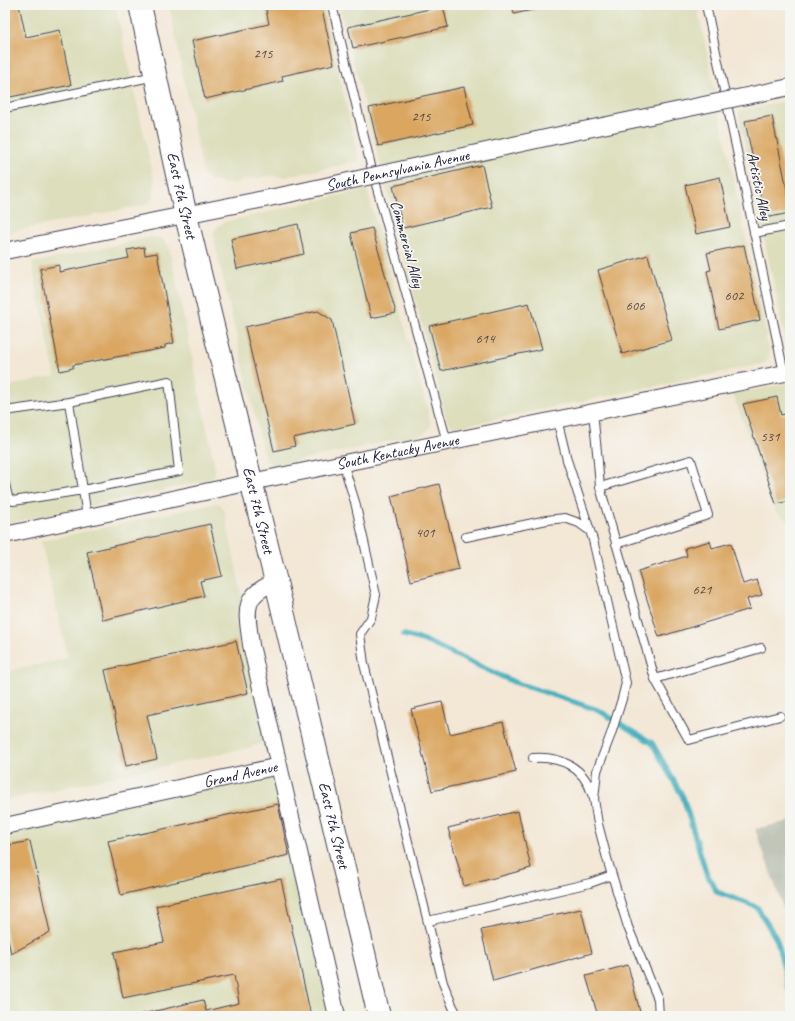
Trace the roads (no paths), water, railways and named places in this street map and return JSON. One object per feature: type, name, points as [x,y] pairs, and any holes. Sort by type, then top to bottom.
[{"type":"main road","name":"East 7th Street","points":[[140,5],[186,216],[276,582],[379,1016]]},
{"type":"street","name":"South Pennsylvania Avenue","points":[[5,251],[186,216],[564,134],[790,87]]},
{"type":"street","name":"South Kentucky Avenue","points":[[5,535],[251,482],[787,373]]},
{"type":"street","name":"Grand Avenue","points":[[5,824],[279,766],[251,645],[247,614],[249,602],[255,592],[276,582]]},
{"type":"street","points":[[279,766],[337,1016]]},
{"type":"lane","name":"Commercial Alley","points":[[332,5],[372,170],[447,442]]},
{"type":"lane","name":"Artistic Alley","points":[[706,5],[754,233],[787,373]]},
{"type":"lane","points":[[5,108],[155,76]]},
{"type":"lane","points":[[754,233],[790,226]]},
{"type":"lane","points":[[5,411],[69,402],[169,381],[179,471],[83,490],[13,501],[8,497],[5,484]]},
{"type":"lane","points":[[69,402],[87,517]]},
{"type":"lane","points":[[593,412],[600,487],[655,679],[689,740],[780,716]]},
{"type":"lane","points":[[558,419],[567,460],[590,531],[626,683],[611,734],[597,771],[594,799]]},
{"type":"lane","points":[[600,487],[691,460],[708,515],[616,544]]},
{"type":"lane","points":[[343,463],[355,502],[376,595],[371,618],[360,634],[364,664],[443,983],[458,1016]]},
{"type":"lane","points":[[466,537],[547,520],[564,518],[579,523],[590,531]]},
{"type":"lane","points":[[655,679],[761,648]]},
{"type":"lane","points":[[533,758],[548,757],[562,762],[579,771],[589,784],[612,875],[628,927],[658,999],[659,1016]]},
{"type":"lane","points":[[428,921],[590,883],[612,875]]},
{"type":"waterway","points":[[404,635],[423,640],[514,682],[598,710],[652,743],[683,797],[706,872],[717,892],[757,907],[777,940],[790,992]]}]
